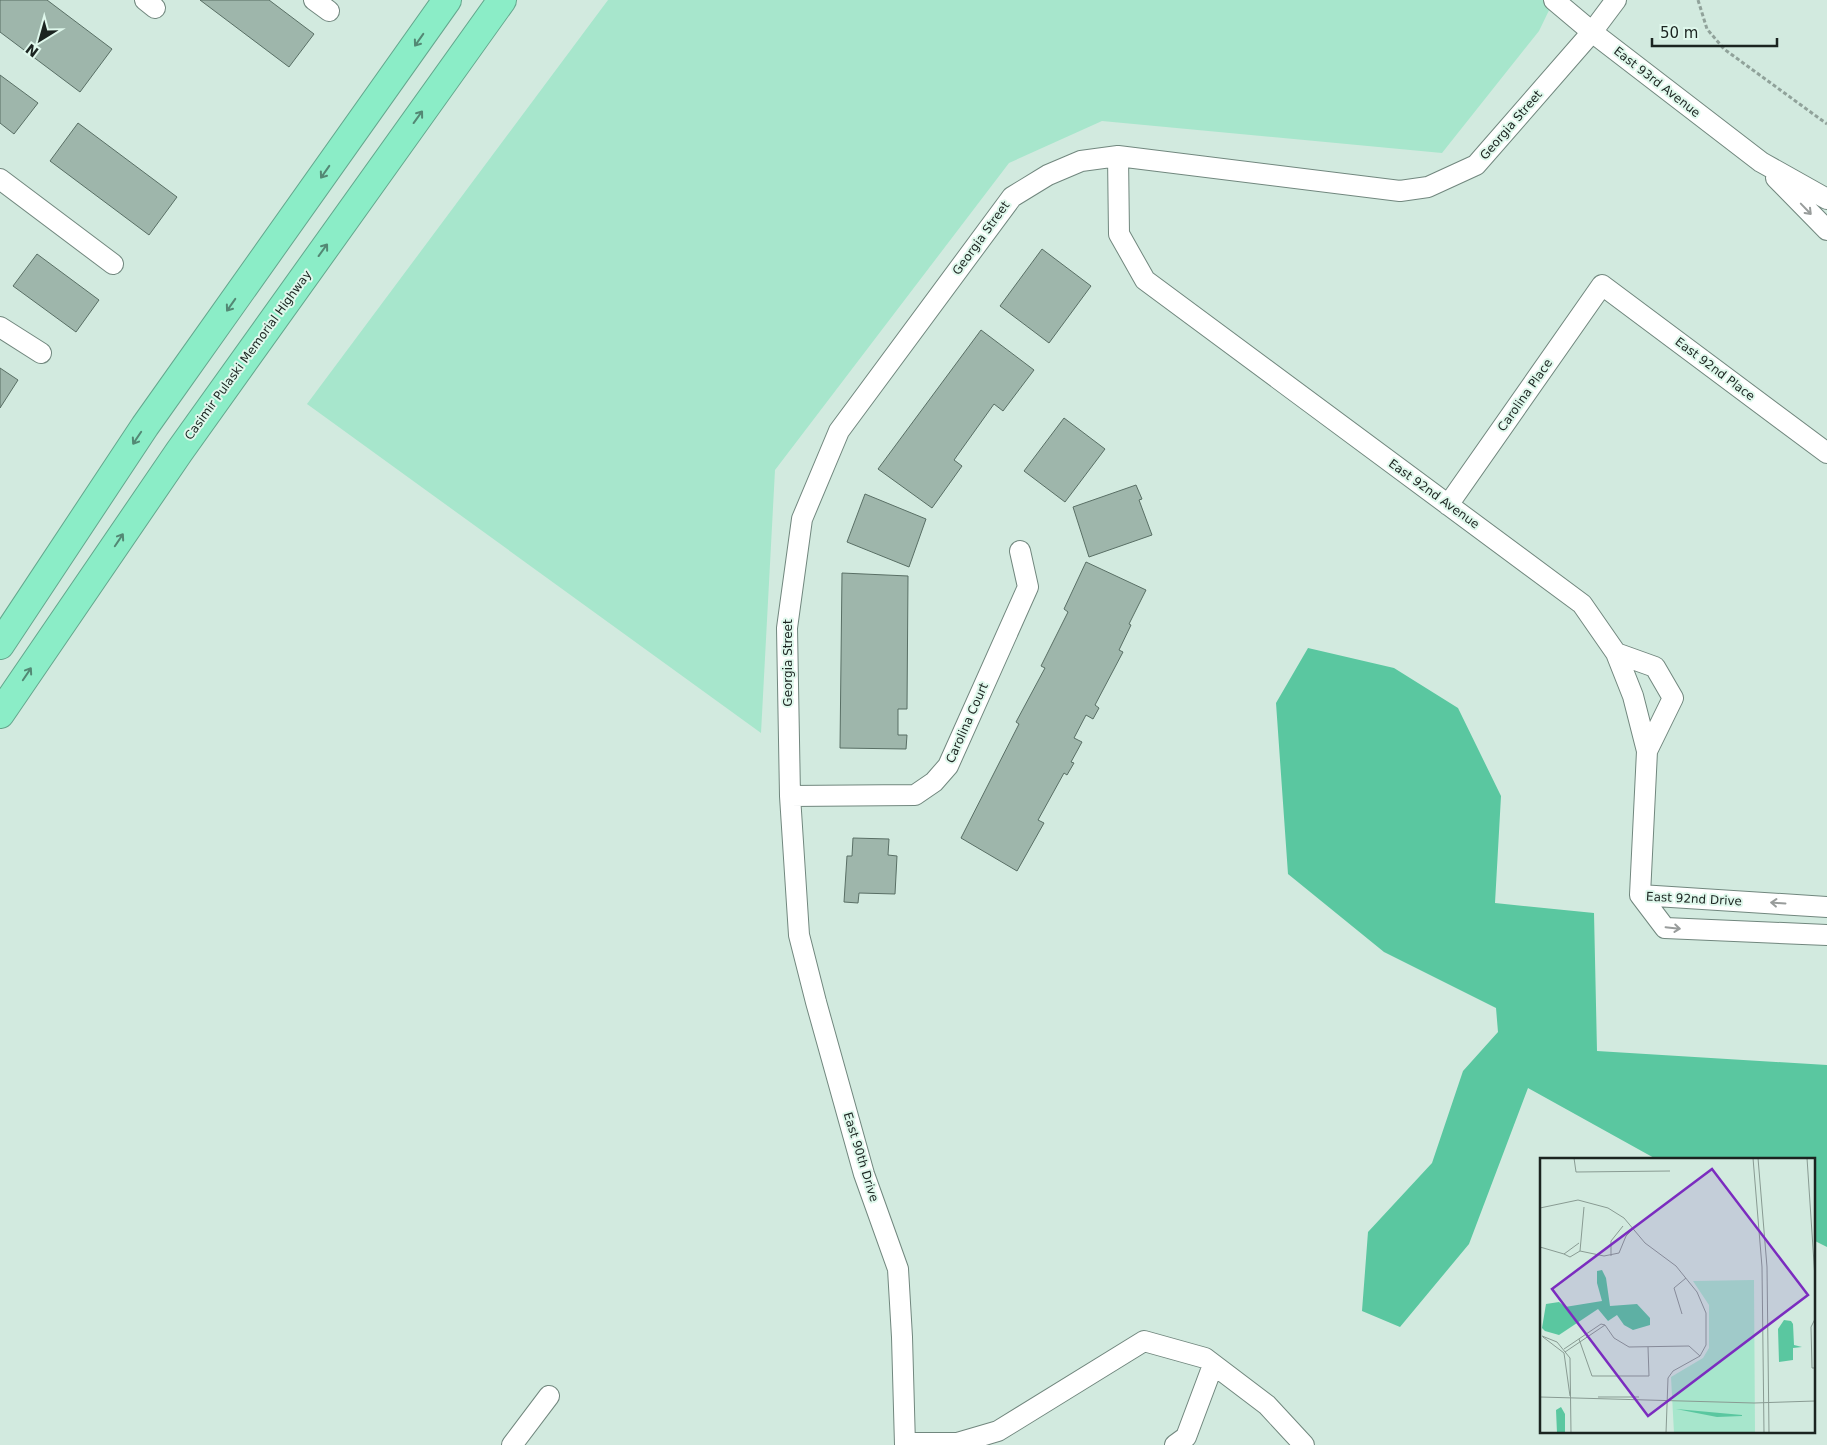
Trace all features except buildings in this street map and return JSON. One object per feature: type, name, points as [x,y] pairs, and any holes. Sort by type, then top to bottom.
[{"type":"highway","points":[[0,645],[145,426],[447,0]]},
{"type":"highway","name":"Casimir Pulaski Memorial Highway","points":[[0,714],[179,452],[502,0]]},
{"type":"street","name":"East 93rd Avenue","points":[[1554,0],[1592,32],[1760,162],[1827,230]]},
{"type":"street","name":"Georgia Street","points":[[795,871],[790,796],[786,628],[802,519],[839,431],[1012,197],[1048,175],[1081,160],[1118,156],[1400,192],[1428,187],[1476,165],[1592,32],[1616,0]]},
{"type":"street","name":"East 92nd Avenue","points":[[1118,156],[1119,234],[1145,280],[1582,604],[1616,652],[1633,696],[1647,751],[1640,895]]},
{"type":"street","name":"East 93rd Avenue","points":[[1760,162],[1827,199]]},
{"type":"street","points":[[0,179],[113,264]]},
{"type":"street","name":"Carolina Place","points":[[1448,504],[1602,286]]},
{"type":"street","name":"East 92nd Place","points":[[1602,286],[1827,453]]},
{"type":"street","points":[[0,326],[40,353]]},
{"type":"street","name":"Carolina Court","points":[[790,796],[915,795],[934,782],[948,766],[1028,587],[1020,551]]},
{"type":"street","points":[[1616,652],[1655,667],[1673,698],[1647,751]]},
{"type":"street","name":"East 90th Drive","points":[[795,871],[799,935],[816,1002],[864,1174],[898,1269],[905,1444]]},
{"type":"street","name":"East 92nd Drive","points":[[1640,895],[1827,907]]},
{"type":"street","name":"East 92nd Drive","points":[[1640,895],[1665,928],[1827,935]]},
{"type":"street","points":[[905,1444],[956,1444],[998,1431],[1144,1341],[1205,1358],[1267,1405],[1304,1445]]},
{"type":"street","points":[[1175,1445],[1186,1437],[1213,1365]]},
{"type":"street","points":[[512,1445],[550,1396]]},
{"type":"path","points":[[1698,0],[1707,29],[1724,49],[1827,124]]},
{"type":"shaded area","points":[[608,0],[1554,0],[1539,31],[1442,153],[1102,121],[1009,163],[775,470],[761,733],[307,404]]},
{"type":"shaded area","points":[[1308,648],[1394,668],[1458,708],[1501,796],[1495,903],[1594,913],[1597,1051],[1827,1065],[1827,1247],[1814,1240],[1814,1158],[1654,1158],[1528,1088],[1469,1244],[1400,1327],[1362,1311],[1368,1232],[1432,1163],[1463,1071],[1498,1032],[1496,1008],[1384,952],[1288,874],[1276,703]]}]
